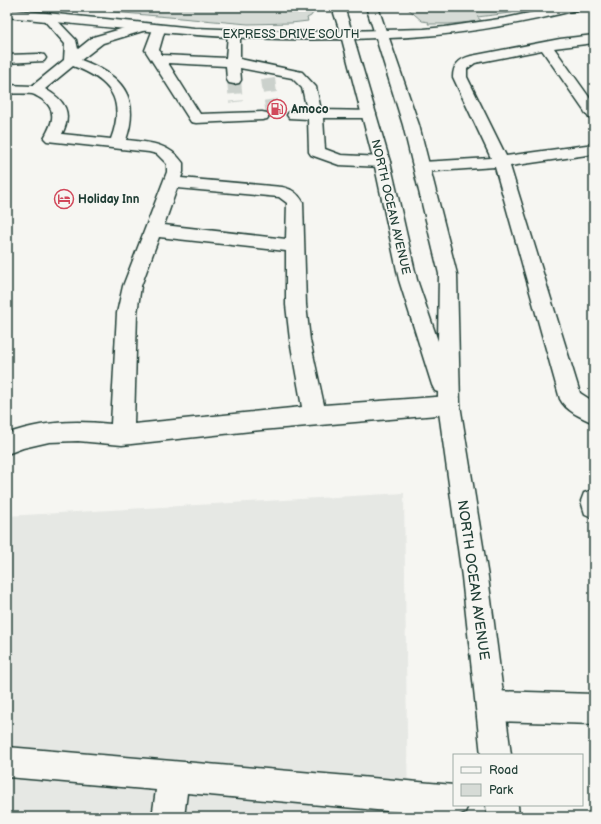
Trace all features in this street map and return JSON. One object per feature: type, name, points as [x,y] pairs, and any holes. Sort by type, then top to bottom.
[{"type":"main road","name":"NORTH OCEAN AVENUE","points":[[338,7],[382,162],[408,280],[449,405]]},
{"type":"main road","name":"NORTH OCEAN AVENUE","points":[[372,7],[422,167],[448,274],[449,405],[475,577],[496,754]]},
{"type":"main road","name":"EXPRESS DRIVE SOUTH","points":[[7,13],[159,29],[234,34],[304,36],[424,33],[474,27],[534,17],[573,7]]},
{"type":"main road","points":[[48,18],[71,43],[73,48],[70,54],[71,61]]},
{"type":"main road","points":[[35,90],[98,40],[142,27]]},
{"type":"main road","points":[[159,29],[152,50],[196,119],[262,116]]},
{"type":"main road","points":[[234,34],[234,80]]},
{"type":"main road","points":[[594,39],[471,60],[460,68],[460,77],[501,162],[571,399],[594,413]]},
{"type":"main road","points":[[546,46],[594,115]]},
{"type":"main road","points":[[7,59],[39,58]]},
{"type":"main road","points":[[158,59],[233,62],[268,73],[297,75],[309,87],[313,100],[317,152],[339,160],[382,162]]},
{"type":"main road","points":[[71,61],[96,71],[110,80],[118,91],[124,104],[126,116],[124,129],[118,144]]},
{"type":"main road","points":[[7,89],[35,90],[46,94],[52,99],[61,114],[60,121],[52,138],[151,148],[163,151],[175,163],[175,172],[134,280],[127,313],[122,435]]},
{"type":"main road","points":[[236,102],[237,117]]},
{"type":"main road","points":[[294,115],[369,114]]},
{"type":"main road","points":[[422,167],[501,162],[594,149]]},
{"type":"main road","points":[[171,182],[282,192],[290,196],[295,202],[296,305],[300,340],[315,416]]},
{"type":"main road","points":[[152,230],[295,246]]},
{"type":"main road","points":[[7,444],[48,431],[86,430],[122,435],[315,416],[449,405]]},
{"type":"main road","points":[[491,706],[594,709]]},
{"type":"main road","points":[[7,762],[453,801]]},
{"type":"main road","points":[[168,817],[174,776]]},
{"type":"main road","points":[[502,806],[502,817]]},
{"type":"shaded area","points":[[404,493],[408,817],[7,817],[7,516]]},
{"type":"green space","points":[[56,7],[316,8],[311,16],[307,18],[308,21],[248,24]]},
{"type":"green space","points":[[406,7],[543,7],[527,11],[477,17],[482,21],[450,24],[428,24],[429,22],[422,21]]},
{"type":"tunnel","points":[[268,79],[273,115]]},
{"type":"tunnel","points":[[234,80],[236,102]]},
{"type":"place","name":"Amoco","points":[[277,109]]},
{"type":"place","name":"Holiday Inn","points":[[64,199]]}]
